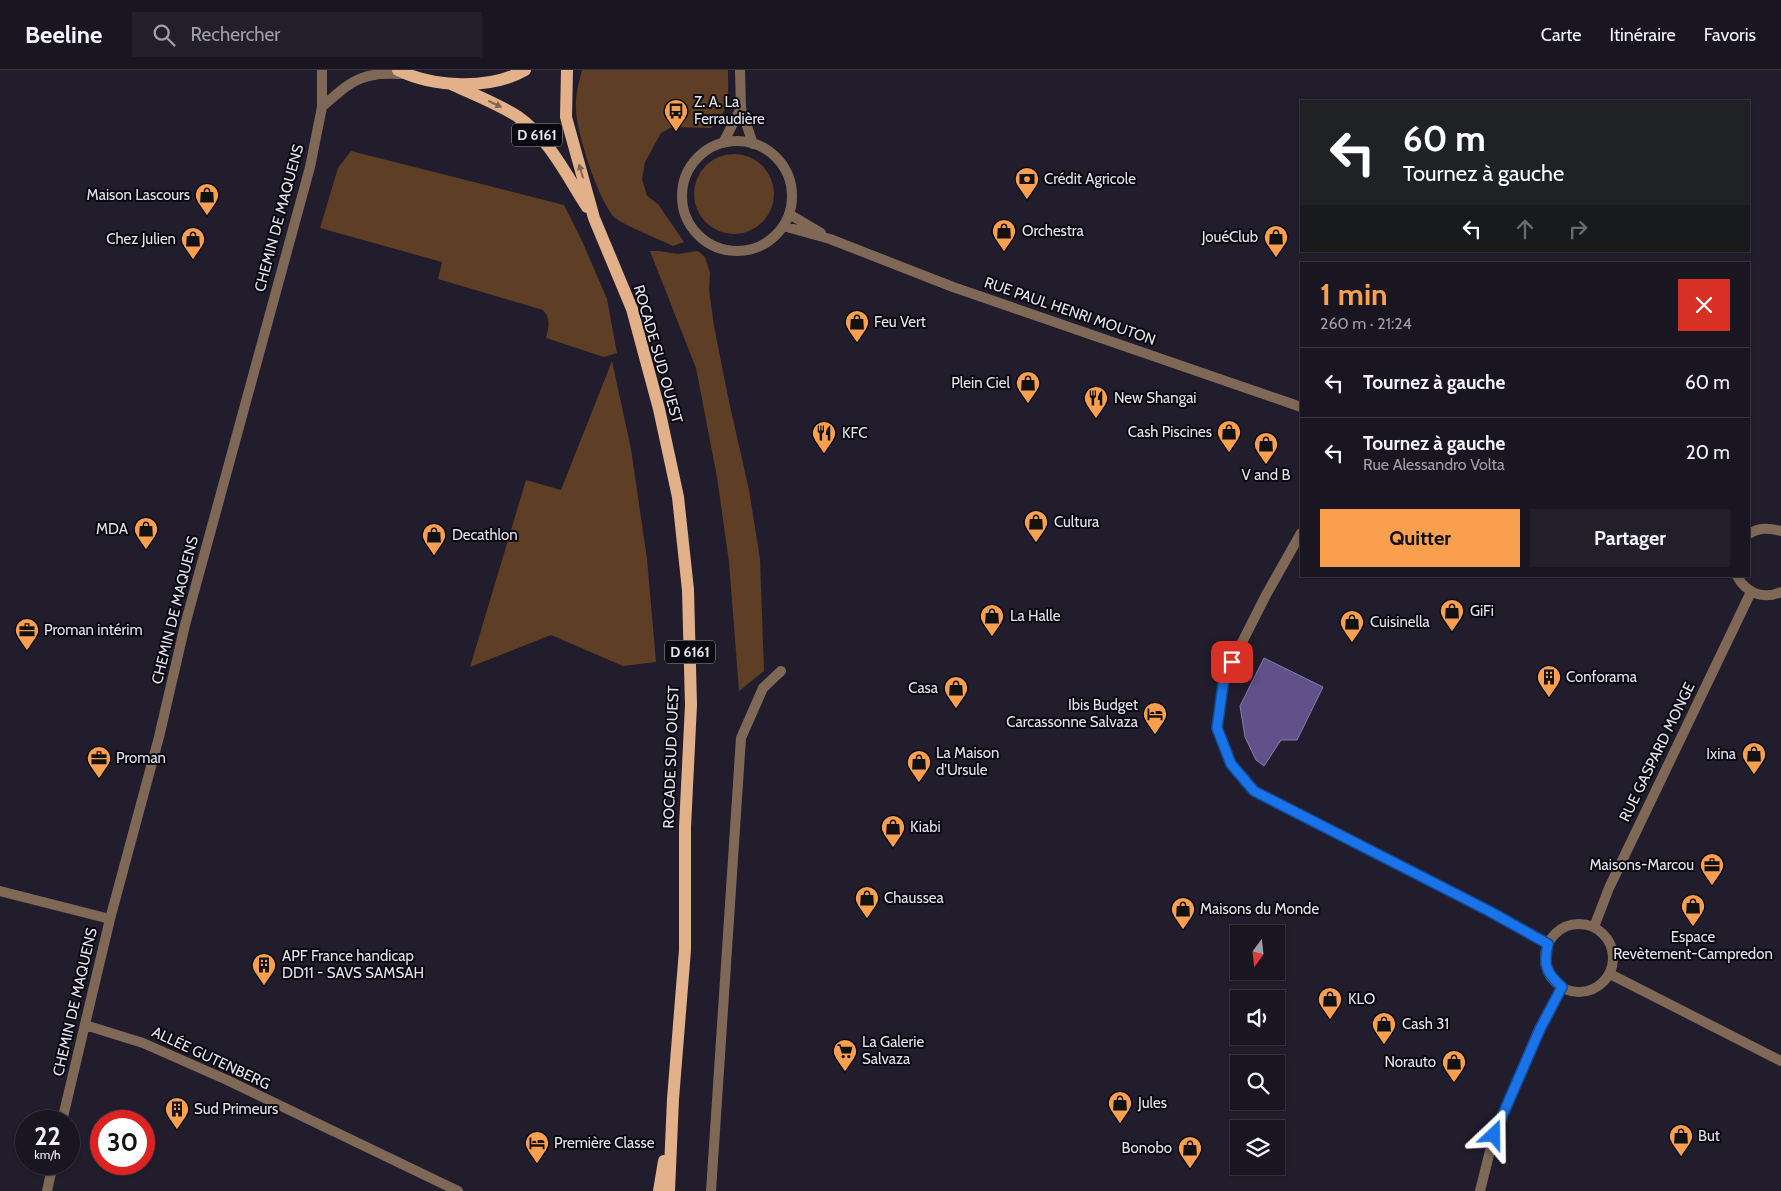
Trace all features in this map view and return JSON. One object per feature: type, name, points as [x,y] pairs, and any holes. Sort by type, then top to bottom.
[{"type":"main road","points":[[402,72],[428,81],[451,84],[485,83],[519,74],[525,70]]},
{"type":"main road","name":"ROCADE SUD OUEST","points":[[567,70],[566,117],[594,218],[632,309],[660,409],[678,497],[688,590],[691,705],[685,827],[685,950],[673,1099],[669,1191]]},
{"type":"main road","name":"ROCADE SUD OUEST","points":[[451,84],[501,107],[530,127],[551,152],[594,218]]},
{"type":"main road","points":[[659,1191],[673,1099]]},
{"type":"street","name":"CHEMIN DE MAQUENS","points":[[65,1110],[110,919],[159,737],[185,625],[297,214],[322,107],[322,70]]},
{"type":"street","points":[[740,70],[741,108],[753,144]]},
{"type":"street","points":[[322,107],[345,87],[361,78],[375,74],[402,72]]},
{"type":"street","points":[[723,143],[741,108]]},
{"type":"street","points":[[738,140],[753,144],[773,155],[785,169],[791,186],[792,200],[789,214],[783,226],[773,238],[760,246],[738,251],[714,246],[699,236],[683,210],[682,194],[685,178],[692,165],[705,151],[723,143],[738,140]]},
{"type":"street","name":"RUE PAUL HENRI MOUTON","points":[[789,214],[830,239]]},
{"type":"street","name":"RUE PAUL HENRI MOUTON","points":[[783,226],[830,239],[953,287],[1300,407]]},
{"type":"street","points":[[1750,533],[1767,528],[1781,530]]},
{"type":"street","points":[[1300,535],[1266,595],[1224,678],[1217,728],[1231,764],[1254,791],[1498,916],[1548,944]]},
{"type":"street","points":[[1738,577],[1741,584],[1751,592],[1762,596],[1781,592]]},
{"type":"street","name":"RUE GASPARD MONGE","points":[[1594,927],[1612,881],[1751,592]]},
{"type":"street","points":[[711,1191],[741,738],[763,688],[781,671]]},
{"type":"street","points":[[0,891],[110,919]]},
{"type":"street","points":[[1580,924],[1594,927],[1605,935],[1612,947],[1613,960],[1610,974],[1601,984],[1589,991],[1575,992],[1562,987],[1553,979],[1547,968],[1545,956],[1548,944],[1556,933],[1567,926],[1580,924]]},
{"type":"street","points":[[1610,974],[1781,1061]]},
{"type":"street","points":[[1480,1191],[1494,1135],[1540,1029],[1562,987]]},
{"type":"street","name":"ALLÉE GUTENBERG","points":[[85,1025],[143,1043],[227,1080],[458,1191]]},
{"type":"street","points":[[47,1191],[51,1175]]},
{"type":"shaded area","points":[[582,70],[728,70],[727,102],[722,115],[711,128],[672,127],[661,133],[645,162],[642,179],[647,196],[658,204],[684,242],[673,246],[618,220],[608,208],[601,196],[589,165],[577,119],[577,89]]},
{"type":"shaded area","points":[[351,151],[564,205],[607,299],[617,353],[604,357],[546,338],[549,323],[543,310],[438,279],[442,262],[320,228],[338,168]]},
{"type":"shaded area","points":[[734,154],[749,157],[762,166],[771,179],[774,194],[771,209],[762,222],[749,231],[734,234],[719,231],[706,222],[697,209],[694,194],[697,179],[706,166],[719,157]]},
{"type":"shaded area","points":[[650,251],[678,254],[698,251],[705,257],[710,273],[709,290],[714,326],[749,490],[760,559],[764,671],[739,691],[729,562],[717,477],[696,368]]},
{"type":"shaded area","points":[[612,361],[631,449],[647,559],[656,662],[623,666],[551,635],[470,667],[526,480],[561,490]]},
{"type":"shaded area","points":[[1264,658],[1323,687],[1297,740],[1281,740],[1264,766],[1256,760],[1245,737],[1240,706]]},
{"type":"place","name":"Z. A. La Ferraudière","points":[[676,132]]},
{"type":"place","name":"Crédit Agricole","points":[[1027,200]]},
{"type":"place","name":"Maison Lascours","points":[[207,216]]},
{"type":"place","name":"Orchestra","points":[[1004,252]]},
{"type":"place","name":"JouéClub","points":[[1276,258]]},
{"type":"place","name":"Chez Julien","points":[[193,260]]},
{"type":"place","name":"Feu Vert","points":[[857,343]]},
{"type":"place","name":"Plein Ciel","points":[[1028,404]]},
{"type":"place","name":"New Shangai","points":[[1096,419]]},
{"type":"place","name":"Cash Piscines","points":[[1229,453]]},
{"type":"place","name":"KFC","points":[[824,454]]},
{"type":"place","name":"V and B","points":[[1266,465]]},
{"type":"place","name":"Cultura","points":[[1036,543]]},
{"type":"place","name":"MDA","points":[[146,550]]},
{"type":"place","name":"Decathlon","points":[[434,556]]},
{"type":"place","name":"GiFi","points":[[1452,632]]},
{"type":"place","name":"La Halle","points":[[992,637]]},
{"type":"place","name":"Cuisinella","points":[[1352,643]]},
{"type":"place","name":"Proman intérim","points":[[27,651]]},
{"type":"place","name":"Conforama","points":[[1549,698]]},
{"type":"place","name":"Casa","points":[[956,709]]},
{"type":"place","name":"Ibis Budget Carcassonne Salvaza","points":[[1155,735]]},
{"type":"place","name":"Ixina","points":[[1754,775]]},
{"type":"place","name":"Proman","points":[[99,779]]},
{"type":"place","name":"La Maison d'Ursule","points":[[919,783]]},
{"type":"place","name":"Kiabi","points":[[893,848]]},
{"type":"place","name":"Maisons-Marcou","points":[[1712,886]]},
{"type":"place","name":"Chaussea","points":[[867,919]]},
{"type":"place","name":"Espace Revètement-Campredon","points":[[1693,927]]},
{"type":"place","name":"Maisons du Monde","points":[[1183,930]]},
{"type":"place","name":"APF France handicap DD11 - SAVS SAMSAH","points":[[264,986]]},
{"type":"place","name":"KLO","points":[[1330,1020]]},
{"type":"place","name":"Cash 31","points":[[1384,1045]]},
{"type":"place","name":"La Galerie Salvaza","points":[[845,1072]]},
{"type":"place","name":"Norauto","points":[[1454,1083]]},
{"type":"place","name":"Jules","points":[[1120,1124]]},
{"type":"place","name":"Sud Primeurs","points":[[177,1130]]},
{"type":"place","name":"But","points":[[1681,1157]]},
{"type":"place","name":"Première Classe","points":[[537,1164]]},
{"type":"place","name":"Bonobo","points":[[1190,1169]]},
{"type":"route","points":[[1232,662],[1224,678],[1217,728],[1231,764],[1254,791],[1489,911],[1548,944],[1545,956],[1547,968],[1553,979],[1562,987],[1540,1029],[1494,1135]]}]
